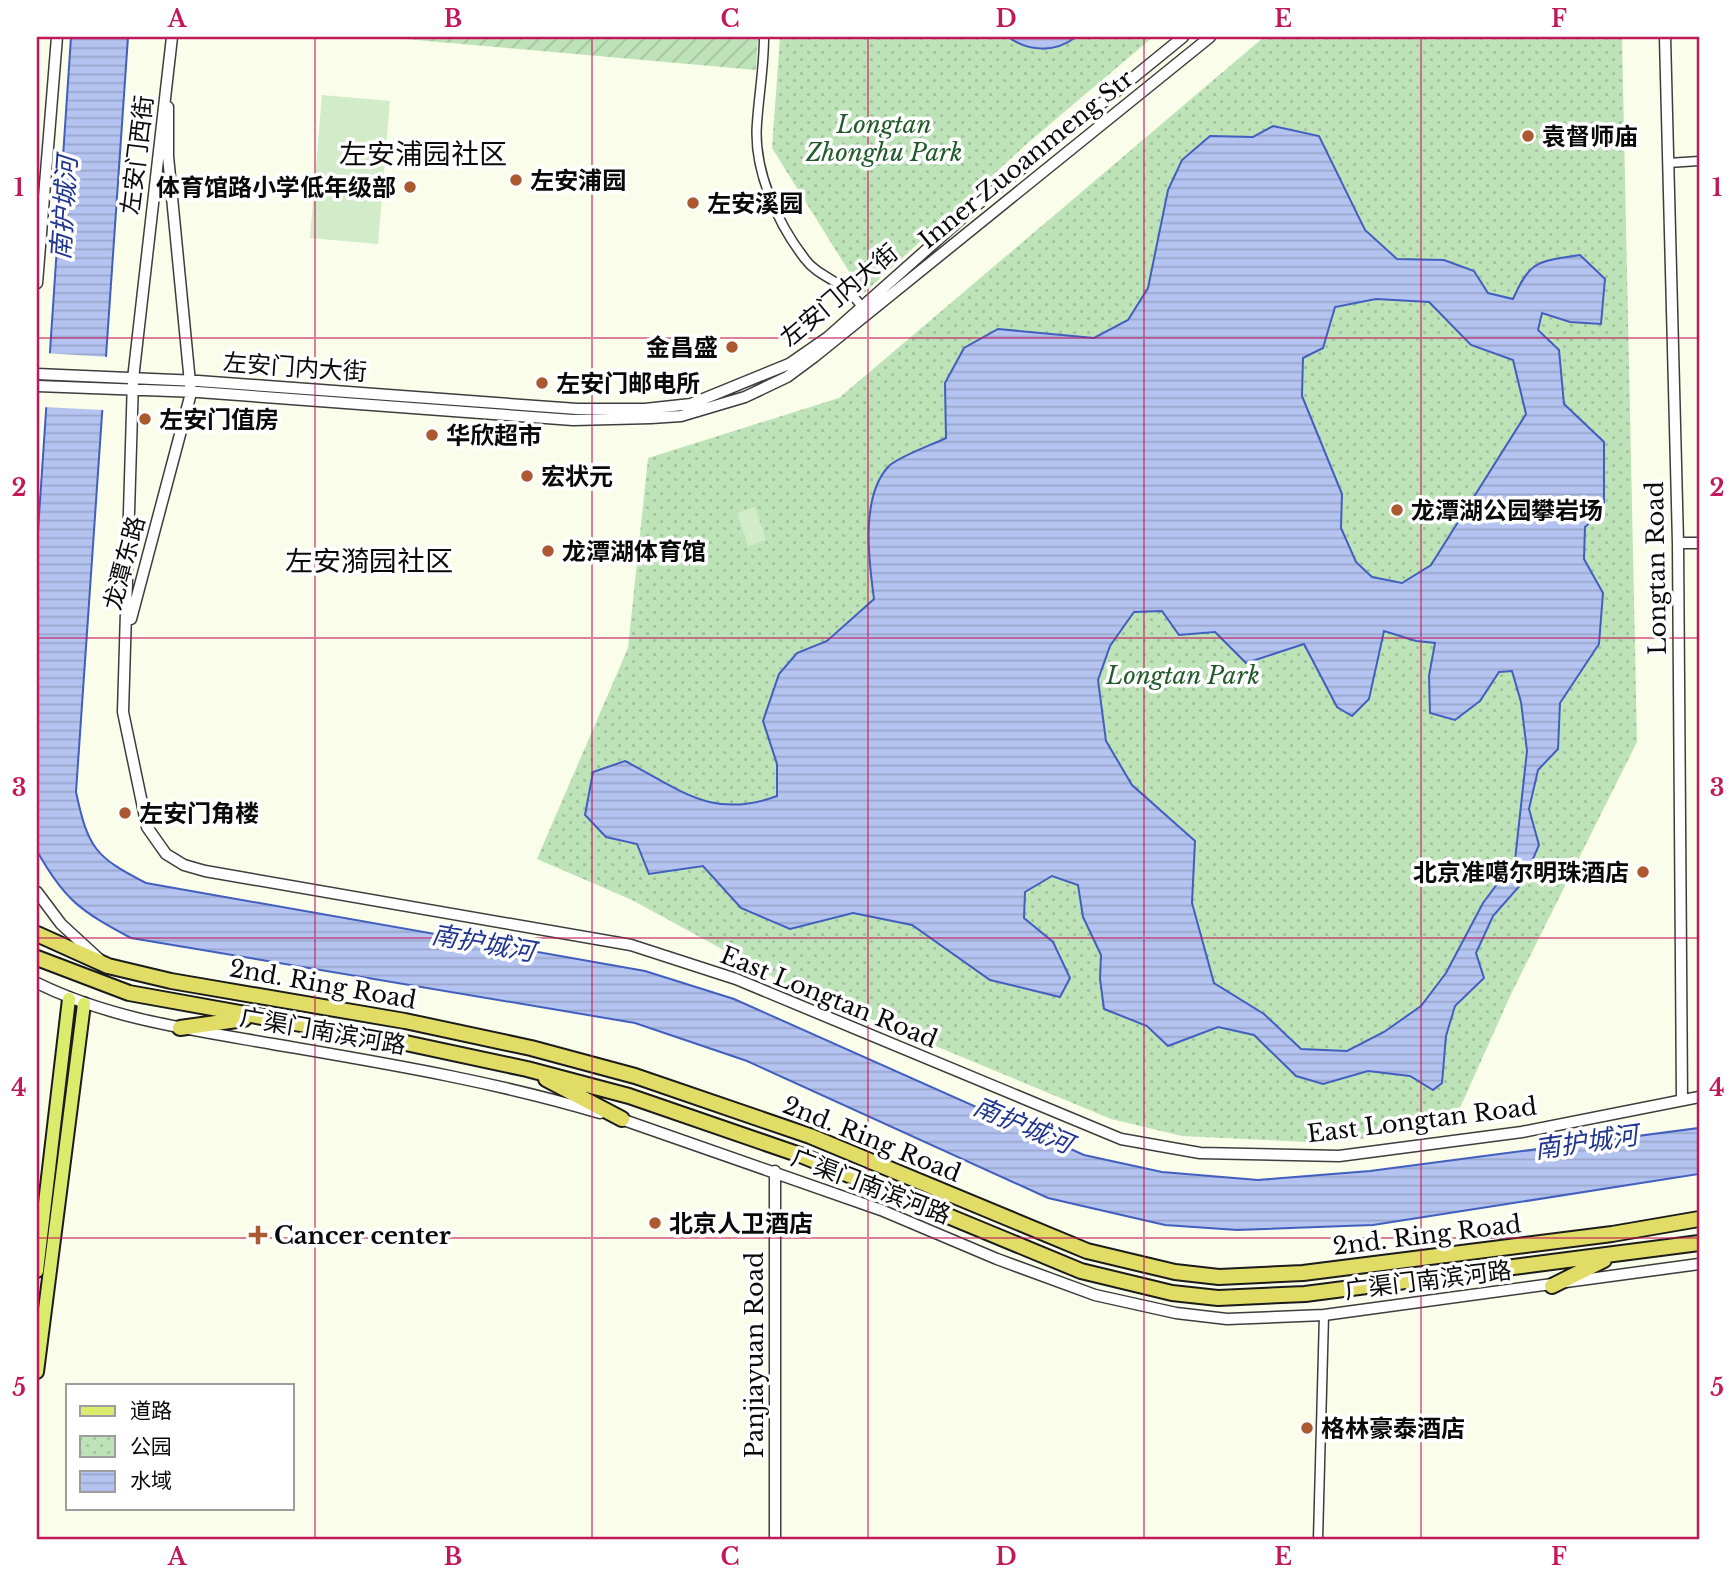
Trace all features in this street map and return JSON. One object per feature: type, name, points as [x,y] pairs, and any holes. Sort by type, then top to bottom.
[{"type":"highway","name":"2nd. Ring Road","points":[[37,934],[108,966],[172,981],[419,1024],[586,1062],[685,1091],[810,1136],[1087,1251],[1175,1272],[1219,1277],[1303,1273],[1612,1234],[1699,1219]]},
{"type":"highway","name":"2nd. Ring Road","points":[[37,958],[129,993],[401,1042],[527,1069],[678,1112],[803,1156],[1081,1271],[1172,1293],[1218,1298],[1305,1294],[1699,1243]]},
{"type":"highway","points":[[180,1028],[258,1017]]},
{"type":"highway","points":[[527,1069],[622,1119]]},
{"type":"highway","points":[[1552,1286],[1615,1255]]},
{"type":"main road","points":[[37,1270],[69,999]]},
{"type":"main road","points":[[37,1372],[83,1004]]},
{"type":"street","points":[[37,283],[57,37]]},
{"type":"street","points":[[168,75],[172,37]]},
{"type":"street","points":[[764,37],[762,90],[756,124],[764,180],[806,260],[819,273],[849,292],[865,310]]},
{"type":"street","name":"左安门内大街","points":[[38,386],[191,393],[573,420],[681,416],[745,397],[787,377],[865,310],[876,292],[978,204],[1182,37]]},
{"type":"street","name":"Inner Zuoanmeng Str","points":[[865,310],[1210,37]]},
{"type":"street","name":"Longtan Road","points":[[1665,37],[1678,543],[1682,1100]]},
{"type":"street","name":"左安门西街","points":[[133,391],[156,160],[168,75]]},
{"type":"street","name":"左安门西街","points":[[168,75],[169,156],[191,393]]},
{"type":"street","points":[[1668,163],[1699,161]]},
{"type":"street","name":"左安门内大街","points":[[38,374],[191,381],[577,409],[664,408],[691,404],[789,364],[865,310]]},
{"type":"street","name":"龙潭东路","points":[[127,633],[133,391]]},
{"type":"street","name":"龙潭东路","points":[[127,633],[191,393]]},
{"type":"street","points":[[1678,543],[1699,543]]},
{"type":"street","name":"East Longtan Road","points":[[127,633],[123,712],[147,827],[166,854],[184,865],[205,872],[631,945],[736,979],[1121,1139],[1200,1153],[1339,1156],[1522,1132],[1699,1097]]},
{"type":"street","points":[[37,892],[61,924],[108,966]]},
{"type":"street","name":"广渠门南滨河路","points":[[37,983],[83,1004],[180,1028],[397,1065],[521,1092],[622,1119],[775,1171],[881,1210],[997,1259],[1132,1306],[1227,1319],[1324,1315],[1699,1264]]},
{"type":"street","name":"Panjiayuan Road","points":[[775,1171],[775,1539]]},
{"type":"street","points":[[1318,1539],[1324,1315]]},
{"type":"green space","points":[[382,37],[758,37],[756,70]]},
{"type":"green space","name":"Longtan Zhonghu Park","points":[[780,37],[1153,37],[1030,141],[863,294],[772,148]]},
{"type":"green space","name":"Longtan Park","points":[[1264,37],[1622,37],[1637,742],[1511,994],[1451,1128],[1327,1143],[1182,1136],[1111,1119],[786,984],[632,900],[537,859],[628,648],[648,458],[839,398]]},
{"type":"green space","points":[[322,95],[390,101],[378,244],[310,238]]},
{"type":"green space","points":[[755,507],[766,540],[748,546],[737,513]]},
{"type":"water","name":"南护城河","points":[[71,37],[128,37],[76,792],[90,839],[96,849],[115,866],[146,883],[645,971],[734,999],[1084,1155],[1162,1172],[1258,1180],[1370,1171],[1699,1128],[1699,1174],[1373,1225],[1237,1230],[1165,1225],[1048,1198],[747,1061],[635,1023],[131,938],[87,912],[56,882],[37,851],[37,546]]},
{"type":"water","points":[[1008,37],[1076,37],[1059,46],[1042,49],[1025,46]]},
{"type":"water","points":[[1273,126],[1319,136],[1365,230],[1397,259],[1444,260],[1474,271],[1488,293],[1513,299],[1531,269],[1554,259],[1580,255],[1605,279],[1601,324],[1570,322],[1542,313],[1538,330],[1559,350],[1564,404],[1604,442],[1604,511],[1585,527],[1584,559],[1603,593],[1599,644],[1560,703],[1558,749],[1538,770],[1529,809],[1539,845],[1523,882],[1493,916],[1476,953],[1484,978],[1455,1006],[1446,1036],[1442,1083],[1433,1090],[1410,1076],[1368,1071],[1323,1084],[1296,1076],[1254,1035],[1218,1027],[1168,1046],[1147,1026],[1104,1009],[1100,979],[1101,955],[1083,917],[1078,885],[1052,876],[1025,892],[1024,918],[1053,942],[1070,978],[1060,997],[990,980],[912,925],[853,913],[790,929],[741,908],[703,866],[649,874],[637,844],[606,837],[585,815],[593,772],[625,761],[681,791],[715,803],[754,803],[777,796],[777,764],[763,721],[779,674],[797,653],[827,641],[874,599],[869,549],[873,495],[879,480],[893,463],[946,438],[945,383],[964,348],[998,329],[1094,338],[1128,320],[1148,288],[1168,190],[1182,160],[1210,136],[1253,137]],"holes":[[[1376,299],[1429,302],[1471,345],[1513,360],[1526,414],[1431,565],[1402,583],[1372,577],[1356,562],[1341,528],[1342,494],[1302,396],[1303,358],[1323,348],[1335,307]],[[1162,611],[1179,635],[1215,632],[1246,663],[1304,644],[1337,707],[1352,716],[1369,699],[1384,631],[1416,641],[1435,643],[1429,676],[1430,713],[1455,720],[1480,701],[1499,672],[1512,671],[1521,702],[1527,751],[1515,860],[1483,903],[1446,973],[1421,1006],[1384,1032],[1347,1051],[1301,1049],[1264,1014],[1214,983],[1192,903],[1195,841],[1132,785],[1106,741],[1098,680],[1110,646],[1134,612]]]},
{"type":"pier","points":[[45,353],[108,357],[104,410],[41,407]]},
{"type":"place","name":"袁督师庙","points":[[1528,136]]},
{"type":"place","name":"左安浦园","points":[[516,180]]},
{"type":"place","name":"体育馆路小学低年级部","points":[[410,187]]},
{"type":"place","name":"左安溪园","points":[[693,203]]},
{"type":"place","name":"金昌盛","points":[[732,347]]},
{"type":"place","name":"左安门邮电所","points":[[542,383]]},
{"type":"place","name":"左安门值房","points":[[145,419]]},
{"type":"place","name":"华欣超市","points":[[432,435]]},
{"type":"place","name":"宏状元","points":[[527,476]]},
{"type":"place","name":"龙潭湖公园攀岩场","points":[[1397,510]]},
{"type":"place","name":"龙潭湖体育馆","points":[[548,551]]},
{"type":"place","name":"左安门角楼","points":[[125,813]]},
{"type":"place","name":"北京准噶尔明珠酒店","points":[[1643,872]]},
{"type":"place","name":"北京人卫酒店","points":[[655,1223]]},
{"type":"place","name":"Cancer center","points":[[258,1235]]},
{"type":"place","name":"格林豪泰酒店","points":[[1307,1428]]},
{"type":"district","name":"左安浦园社区","points":[[423,154]]},
{"type":"district","name":"左安漪园社区","points":[[369,561]]}]
